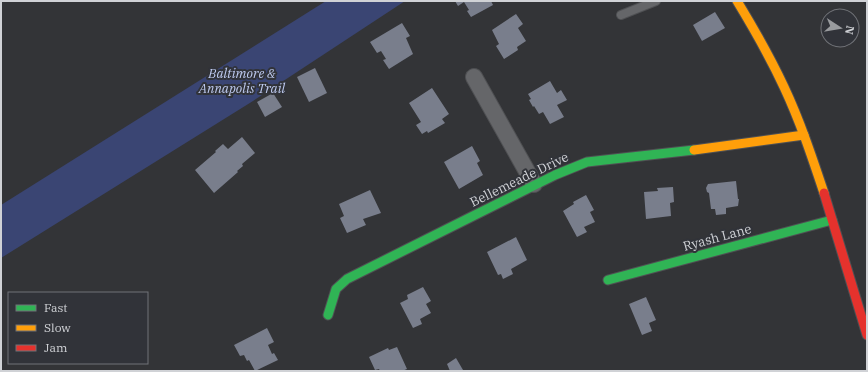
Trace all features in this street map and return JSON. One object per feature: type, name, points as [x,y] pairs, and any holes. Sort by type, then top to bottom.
[{"type":"street","points":[[737,1],[777,70],[790,100],[804,136],[866,327]]},
{"type":"street","points":[[474,77],[534,184]]},
{"type":"street","name":"Bellemeade Drive","points":[[328,315],[336,289],[347,279],[566,169],[587,162],[804,136]]},
{"type":"street","name":"Ryash Lane","points":[[608,280],[832,220]]},
{"type":"lane","points":[[621,15],[656,1]]},
{"type":"green space","name":"Baltimore & Annapolis Trail","points":[[326,1],[405,1],[253,101],[1,258],[1,205]]},
{"type":"building","points":[[455,1],[491,1],[493,5],[471,17],[464,2],[458,6]]},
{"type":"building","points":[[715,12],[725,28],[702,41],[693,25]]},
{"type":"building","points":[[516,14],[523,24],[518,28],[526,41],[517,47],[518,50],[504,59],[496,46],[499,44],[492,30]]},
{"type":"building","points":[[402,23],[410,36],[406,38],[413,54],[389,69],[383,60],[386,59],[381,51],[377,53],[370,42]]},
{"type":"building","points":[[315,68],[327,93],[309,102],[297,77]]},
{"type":"building","points":[[550,81],[557,93],[561,90],[567,100],[557,105],[564,117],[550,124],[543,112],[539,114],[534,106],[533,107],[529,100],[531,99],[528,94]]},
{"type":"building","points":[[432,88],[449,114],[442,119],[445,123],[428,133],[427,131],[422,134],[416,125],[421,122],[409,103]]},
{"type":"building","points":[[273,93],[282,107],[265,117],[257,102]]},
{"type":"building","points":[[242,137],[255,153],[242,164],[243,166],[237,171],[238,172],[214,193],[195,170],[223,144],[228,149]]},
{"type":"building","points":[[472,146],[480,161],[477,163],[483,175],[459,189],[444,162]]},
{"type":"building","points":[[736,181],[739,199],[738,206],[726,208],[726,214],[716,215],[715,209],[711,209],[709,193],[707,192],[706,188],[708,184]]},
{"type":"building","points":[[673,187],[674,202],[670,203],[671,216],[646,219],[644,192],[658,191],[657,188]]},
{"type":"building","points":[[370,190],[381,213],[363,219],[366,225],[347,233],[340,218],[344,216],[339,204]]},
{"type":"building","points":[[586,195],[594,210],[590,212],[595,222],[584,227],[587,232],[577,237],[563,211],[574,204],[573,202]]},
{"type":"building","points":[[516,237],[527,260],[511,269],[513,274],[503,279],[501,274],[498,275],[487,252]]},
{"type":"building","points":[[423,287],[431,301],[426,304],[431,313],[420,319],[422,324],[413,328],[400,303],[408,299],[407,295]]},
{"type":"building","points":[[646,297],[656,320],[649,323],[652,331],[642,335],[629,304]]},
{"type":"building","points":[[267,328],[274,342],[268,345],[272,354],[274,353],[278,360],[255,371],[249,360],[247,361],[244,355],[240,356],[234,345]]},
{"type":"building","points":[[397,347],[407,369],[402,371],[375,370],[369,357],[388,348],[389,350]]},
{"type":"building","points":[[456,358],[463,370],[450,371],[447,364]]},
{"type":"traffic: fast","points":[[328,315],[336,289],[347,279],[555,175],[587,162],[694,150]]},
{"type":"traffic: fast","points":[[608,280],[832,220]]},
{"type":"traffic: slow","points":[[737,1],[756,33],[790,100],[806,139],[824,193]]},
{"type":"traffic: slow","points":[[694,150],[804,135]]},
{"type":"traffic: jam","points":[[824,193],[867,335]]}]
